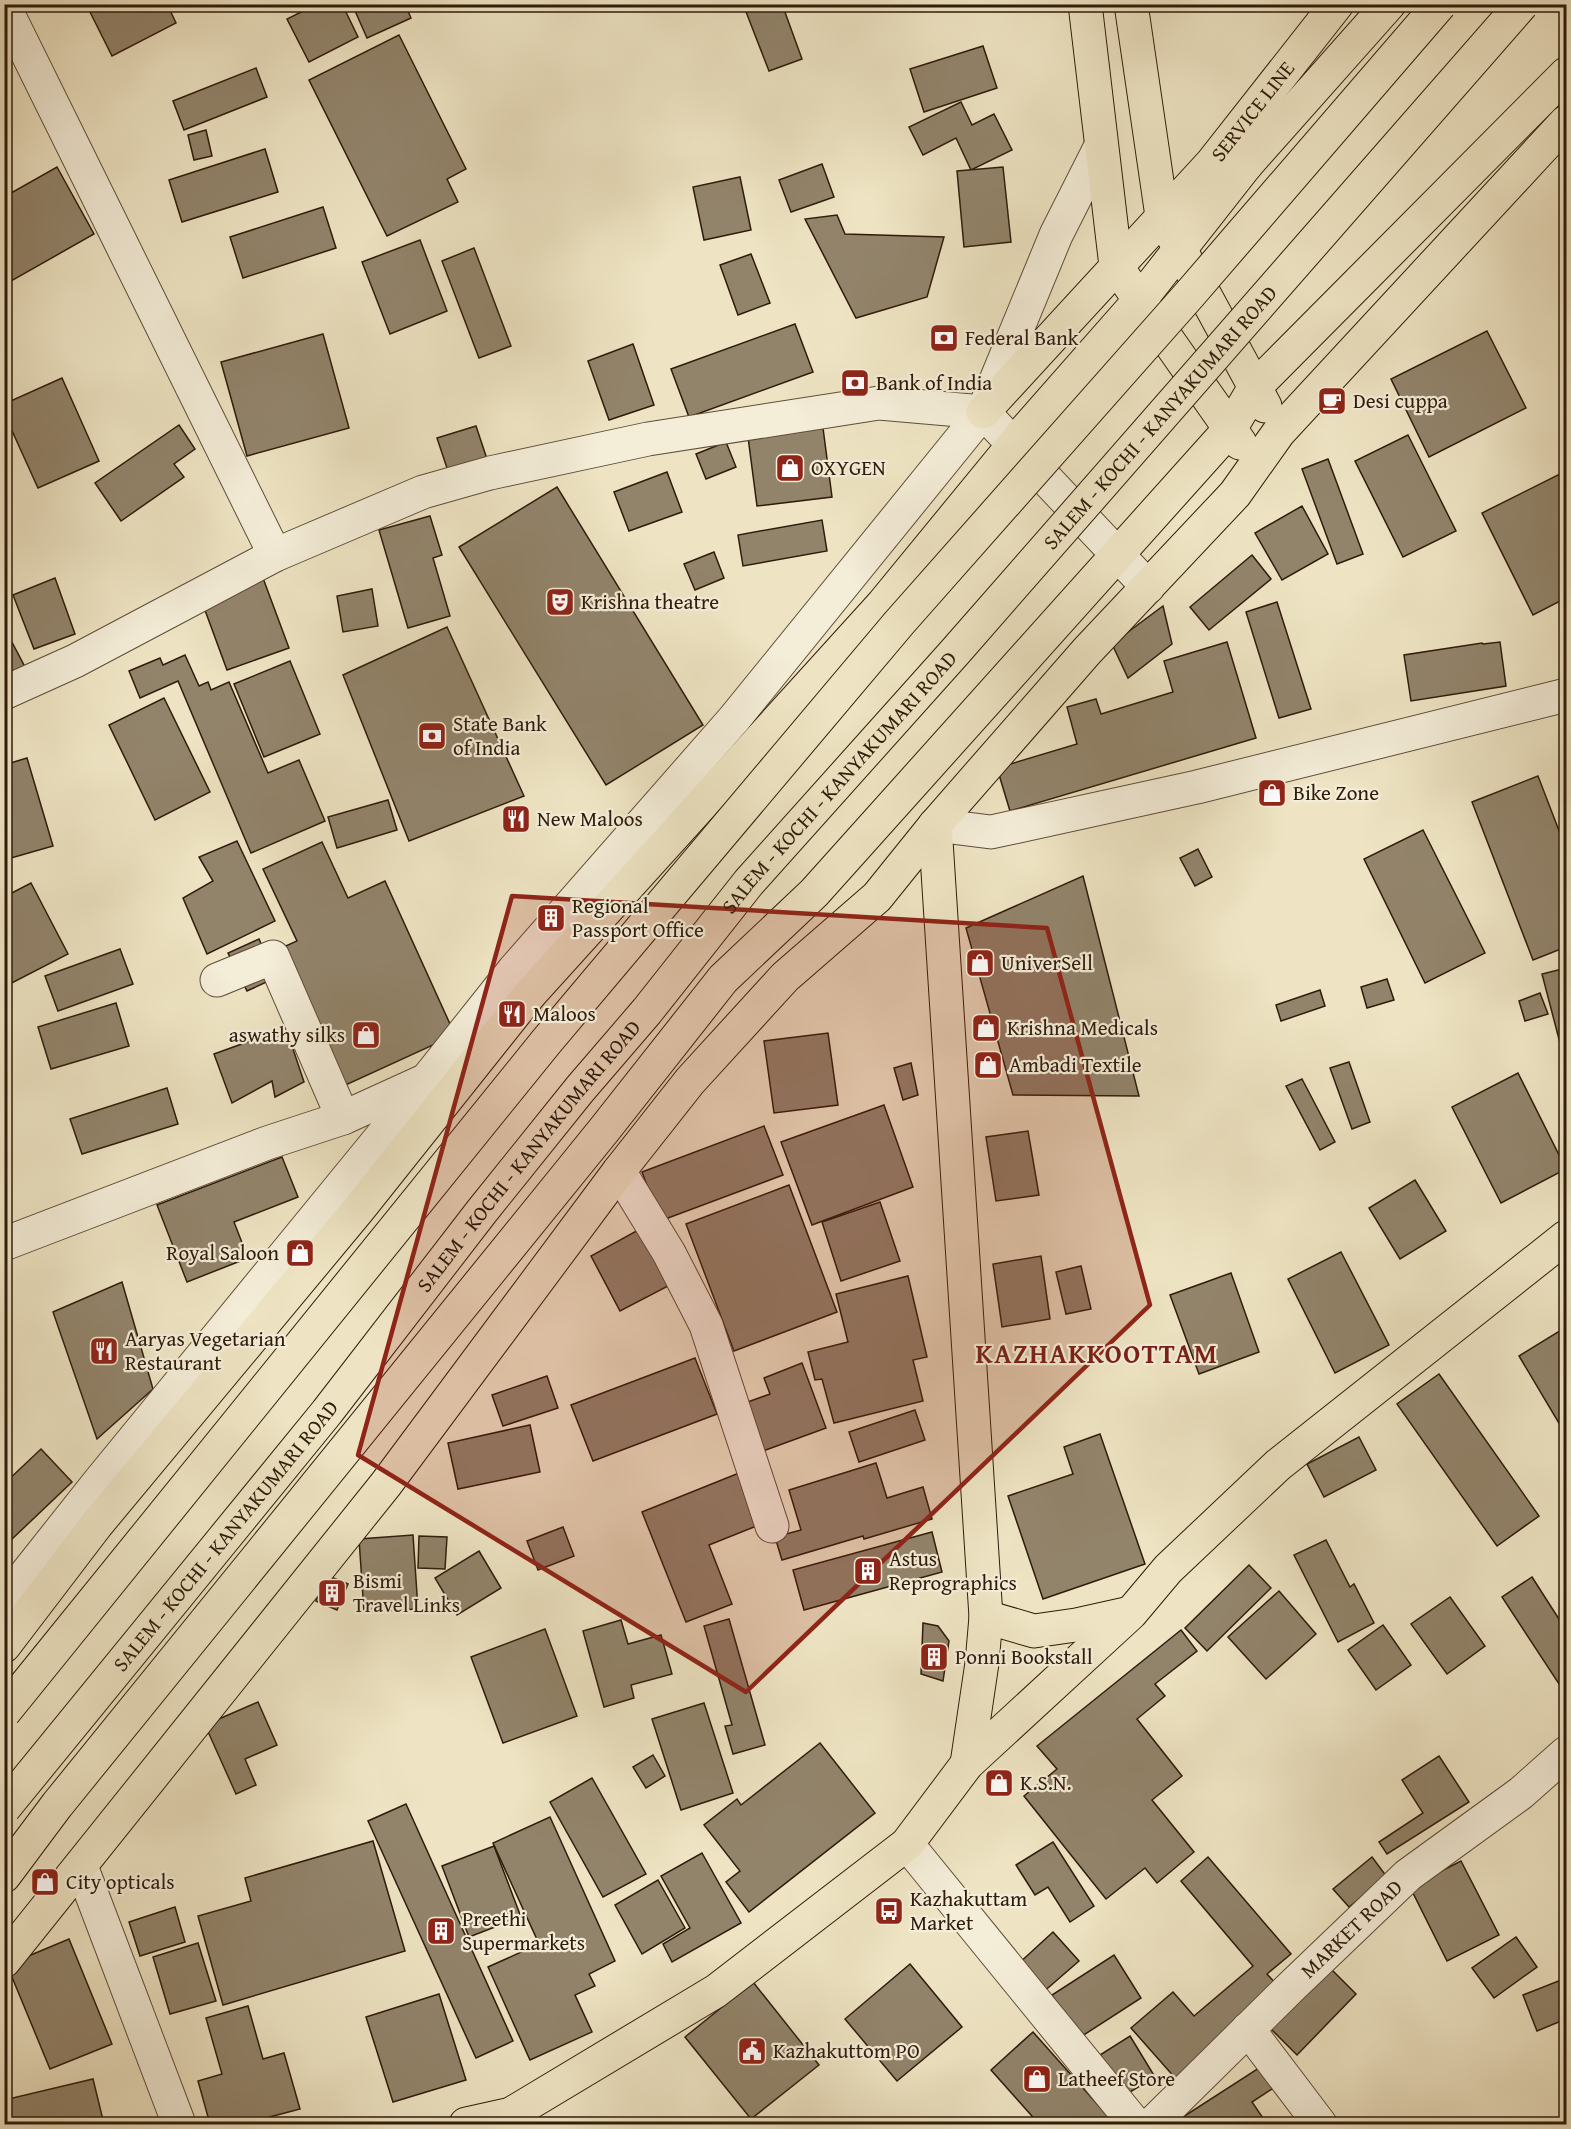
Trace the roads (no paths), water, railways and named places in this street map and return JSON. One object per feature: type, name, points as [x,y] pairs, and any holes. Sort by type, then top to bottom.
[{"type":"main road","points":[[1085,4],[1116,266],[1255,465]]},
{"type":"main road","points":[[1131,4],[1162,216],[1279,432]]},
{"type":"main road","name":"SERVICE LINE","points":[[983,412],[1212,163],[1337,4]]},
{"type":"main road","points":[[4,1646],[97,1524],[358,1210],[530,994],[883,604],[1014,444],[1140,300],[1246,165],[1389,4]]},
{"type":"main road","points":[[4,1712],[546,1042],[899,623],[1190,294],[1440,4]]},
{"type":"main road","name":"SALEM - KOCHI - KANYAKUMARI ROAD","points":[[4,1808],[327,1412],[482,1211],[580,1089],[647,1011],[749,882],[963,643],[1521,4]]},
{"type":"main road","points":[[4,1876],[64,1796],[604,1130],[723,979],[814,893],[1230,429],[1255,387],[1566,74]]},
{"type":"main road","points":[[4,1961],[386,1484],[619,1172],[690,1082],[785,977],[877,897],[935,825],[1087,651],[1235,494],[1279,432],[1566,122]]},
{"type":"main road","points":[[1194,181],[1246,165]]},
{"type":"main road","points":[[935,825],[986,1617],[982,1663],[967,1764]]},
{"type":"main road","points":[[466,2124],[513,2119],[716,1991],[907,1844],[967,1764],[1131,1613],[1168,1569],[1278,1465],[1566,1238]]},
{"type":"main road","points":[[986,1617],[1034,1631],[1131,1613]]},
{"type":"street","points":[[4,6],[275,555]]},
{"type":"street","points":[[4,1602],[514,970],[734,719],[983,412],[1056,235],[1101,146]]},
{"type":"street","points":[[4,693],[75,661],[275,555],[423,492],[490,473],[648,439],[879,403],[983,412],[1148,587]]},
{"type":"street","points":[[935,825],[991,832],[1209,785],[1566,695]]},
{"type":"street","points":[[217,980],[273,957],[343,1118]]},
{"type":"street","points":[[4,1244],[267,1143],[343,1118],[428,1079]]},
{"type":"street","points":[[619,1172],[669,1253],[706,1325],[772,1526]]},
{"type":"street","name":"MARKET ROAD","points":[[1152,2124],[1408,1875],[1521,1793],[1566,1753]]},
{"type":"street","points":[[907,1844],[1136,2124]]},
{"type":"street","points":[[81,1866],[179,2124]]},
{"type":"street","points":[[1248,2029],[1320,2124]]},
{"type":"place","name":"Federal Bank","points":[[944,338]]},
{"type":"place","name":"Bank of India","points":[[855,383]]},
{"type":"place","name":"Desi cuppa","points":[[1332,401]]},
{"type":"place","name":"OXYGEN","points":[[790,468]]},
{"type":"place","name":"Krishna theatre","points":[[560,602]]},
{"type":"place","name":"State Bank of India","points":[[432,736]]},
{"type":"place","name":"Bike Zone","points":[[1272,793]]},
{"type":"place","name":"New Maloos","points":[[516,819]]},
{"type":"place","name":"Regional Passport Office","points":[[551,918]]},
{"type":"place","name":"UniverSell","points":[[980,963]]},
{"type":"place","name":"Maloos","points":[[512,1014]]},
{"type":"place","name":"Krishna Medicals","points":[[986,1028]]},
{"type":"place","name":"aswathy silks","points":[[366,1035]]},
{"type":"place","name":"Ambadi Textile","points":[[988,1065]]},
{"type":"place","name":"Royal Saloon","points":[[300,1253]]},
{"type":"place","name":"Aaryas Vegetarian Restaurant","points":[[104,1351]]},
{"type":"place","name":"Astus Reprographics","points":[[868,1571]]},
{"type":"place","name":"Bismi Travel Links","points":[[332,1593]]},
{"type":"place","name":"Ponni Bookstall","points":[[934,1657]]},
{"type":"place","name":"K.S.N.","points":[[999,1783]]},
{"type":"place","name":"City opticals","points":[[45,1882]]},
{"type":"place","name":"Kazhakuttam Market","points":[[889,1911]]},
{"type":"place","name":"Preethi Supermarkets","points":[[441,1931]]},
{"type":"place","name":"Kazhakuttom PO","points":[[752,2051]]},
{"type":"place","name":"Latheef Store","points":[[1037,2079]]},
{"type":"district","name":"KAZHAKKOOTTAM","points":[[1097,1354]]}]
